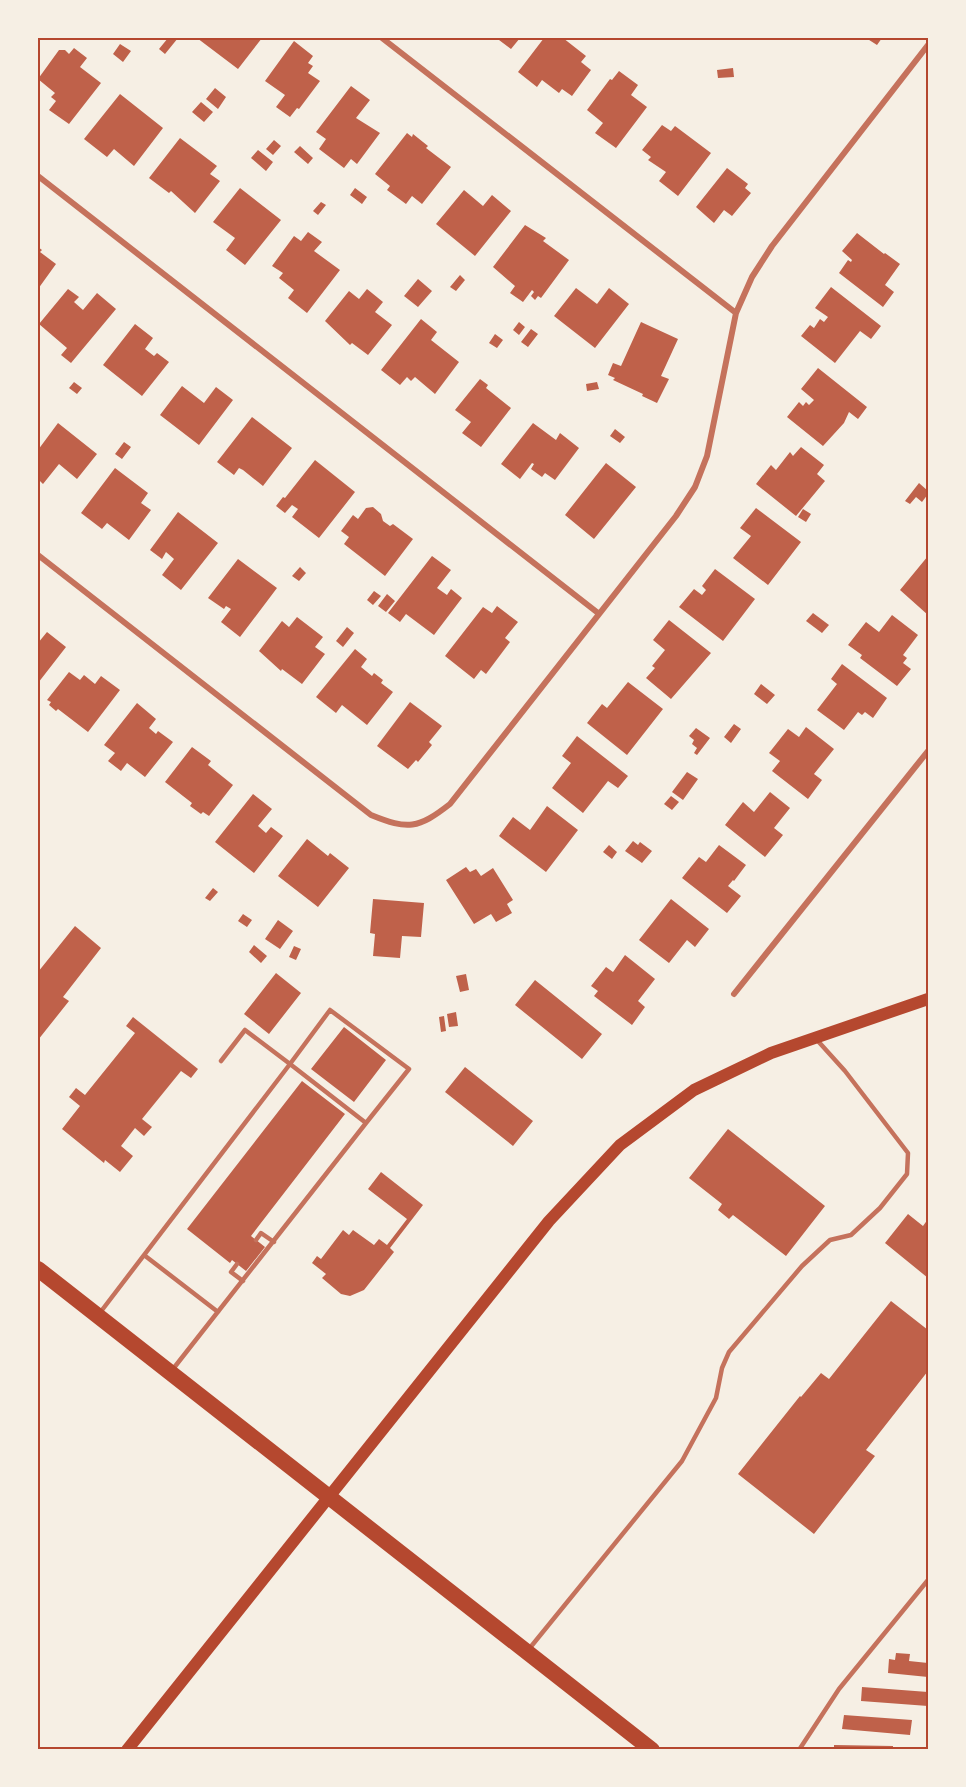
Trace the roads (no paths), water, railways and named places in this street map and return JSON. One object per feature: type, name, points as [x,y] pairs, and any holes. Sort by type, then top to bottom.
[{"type":"highway","points":[[38,1269],[328,1498],[652,1749]]},
{"type":"main road","points":[[127,1749],[561,1207],[620,1145],[694,1090],[771,1053],[928,999]]},
{"type":"street","points":[[382,38],[736,313]]},
{"type":"street","points":[[38,555],[371,815],[392,824],[412,826],[432,818],[450,804],[676,516],[695,487],[707,456],[736,313],[752,277],[772,246],[928,45]]},
{"type":"street","points":[[38,176],[598,613]]},
{"type":"street","points":[[734,994],[928,751]]},
{"type":"lane","points":[[97,1316],[330,1011],[409,1069],[170,1374]]},
{"type":"lane","points":[[220,1061],[244,1030],[366,1123]]},
{"type":"lane","points":[[526,1652],[682,1461],[716,1398],[729,1352],[801,1266],[830,1240],[851,1234],[880,1208],[907,1173],[908,1153],[845,1071],[816,1038]]},
{"type":"lane","points":[[256,1240],[261,1233],[274,1242]]},
{"type":"lane","points":[[144,1255],[218,1312]]},
{"type":"lane","points":[[237,1264],[231,1272],[243,1281]]},
{"type":"lane","points":[[799,1749],[839,1689],[928,1580]]}]
